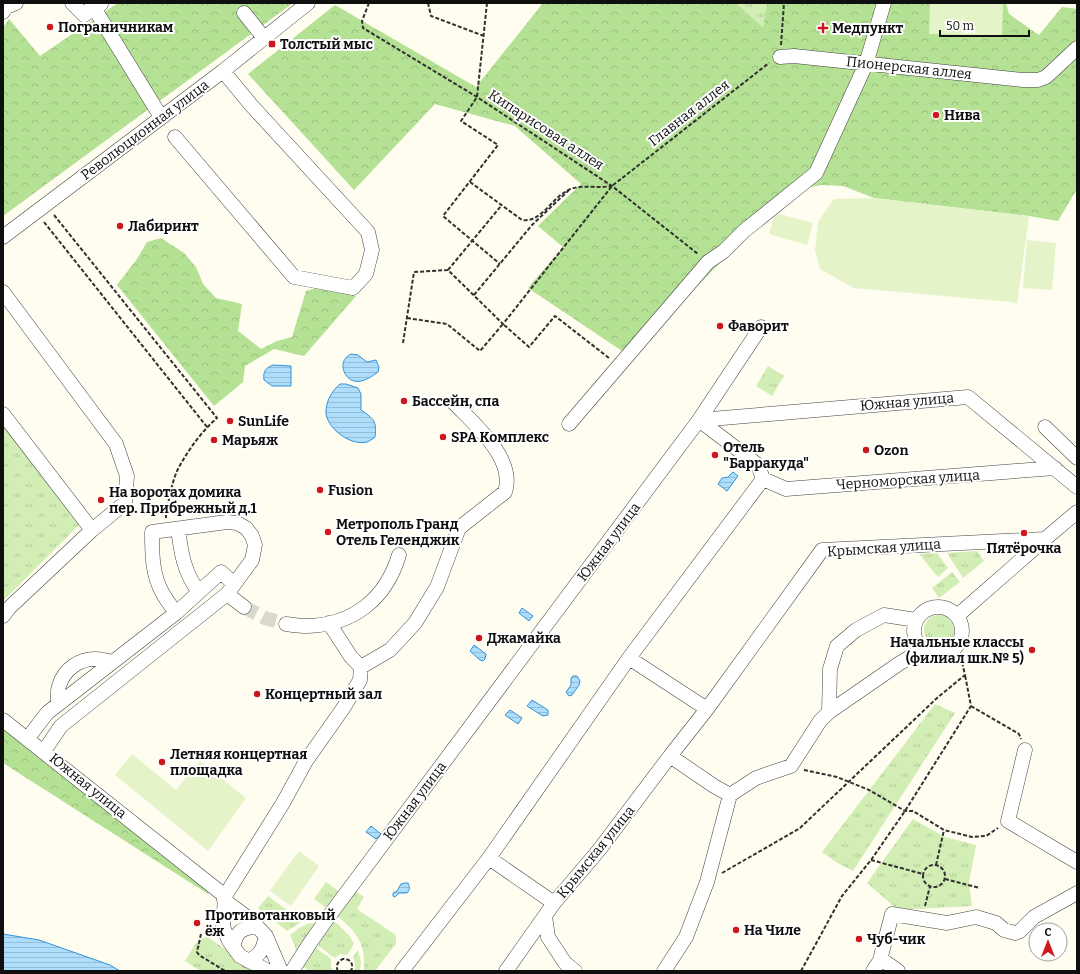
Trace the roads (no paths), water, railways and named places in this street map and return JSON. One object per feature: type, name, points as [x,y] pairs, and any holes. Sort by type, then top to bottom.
[{"type":"street","points":[[3,12],[6,7],[16,3]]},
{"type":"street","points":[[72,3],[84,15],[96,5],[161,117]]},
{"type":"street","name":"Революционная улица","points":[[285,21],[287,11],[296,3]]},
{"type":"street","name":"Революционная улица","points":[[3,237],[223,71],[308,3]]},
{"type":"street","points":[[569,424],[708,262],[724,251],[744,231],[816,173],[866,64],[884,3]]},
{"type":"street","points":[[244,13],[264,38]]},
{"type":"street","name":"Пионерская аллея","points":[[780,57],[794,56],[1023,80],[1038,80],[1046,76],[1077,48]]},
{"type":"street","points":[[175,137],[294,277],[353,288],[366,274],[372,250],[368,232],[251,105],[223,71]]},
{"type":"street","points":[[3,292],[116,444],[127,476],[125,503],[92,530],[9,608],[3,616]]},
{"type":"street","points":[[402,971],[488,858],[629,658],[763,479],[758,465],[699,420],[762,327]]},
{"type":"street","name":"Южная улица","points":[[292,971],[310,942],[329,916],[699,420],[968,397],[1077,487]]},
{"type":"street","points":[[361,667],[390,650],[415,623],[437,588],[459,528],[506,492],[508,484],[503,462],[487,437],[454,403]]},
{"type":"street","points":[[3,414],[92,530]]},
{"type":"street","points":[[1045,427],[1077,458]]},
{"type":"street","name":"Черноморская улица","points":[[763,479],[786,489],[1055,468]]},
{"type":"street","points":[[957,616],[1077,512]]},
{"type":"street","points":[[44,751],[61,726],[200,616],[230,589],[254,555],[254,540],[246,528],[237,523],[227,522],[152,532],[152,554],[155,576],[163,594],[176,613]]},
{"type":"street","points":[[172,529],[180,549],[185,568],[191,582],[199,592]]},
{"type":"street","name":"Крымская улица","points":[[488,858],[554,903],[599,850],[707,709],[822,550],[1045,539]]},
{"type":"street","points":[[286,624],[307,626],[329,624],[356,614],[371,603],[394,571],[399,555]]},
{"type":"street","points":[[28,738],[52,709],[176,613],[221,572],[230,589],[244,607]]},
{"type":"street","points":[[187,602],[200,616]]},
{"type":"street","points":[[944,607],[952,611],[957,616],[961,623],[961,638],[958,645],[952,650],[946,654],[930,654],[922,650],[917,644],[913,628],[921,613],[928,609],[944,607]]},
{"type":"street","points":[[829,712],[830,669],[837,646],[856,630],[884,615],[916,620]]},
{"type":"street","points":[[268,971],[240,956],[233,948],[223,926],[225,898],[283,803],[306,761],[360,680],[361,667],[351,657],[329,624]]},
{"type":"street","points":[[664,971],[686,937],[708,882],[730,795],[756,778],[791,766],[820,721],[829,712],[900,663],[922,650]]},
{"type":"street","points":[[629,658],[707,709]]},
{"type":"street","points":[[52,709],[58,687],[64,676],[72,667],[83,661],[97,659],[112,662]]},
{"type":"street","name":"Южная улица","points":[[3,720],[28,738],[252,920],[266,936],[281,971]]},
{"type":"street","points":[[1025,750],[1008,821],[1077,862]]},
{"type":"street","points":[[670,756],[730,795]]},
{"type":"street","points":[[881,956],[892,914],[946,923],[976,917],[996,923],[1004,930],[1014,933],[1020,931],[1034,917],[1077,893]]},
{"type":"street","points":[[506,971],[554,903]]},
{"type":"street","points":[[545,916],[548,937],[565,964],[575,971]]},
{"type":"street","points":[[233,948],[235,939],[243,929],[256,926]]},
{"type":"street","points":[[248,961],[258,956],[264,946],[266,936]]},
{"type":"street","points":[[873,971],[881,959],[898,971]]},
{"type":"water","points":[[351,354],[358,355],[367,362],[376,360],[379,367],[378,372],[370,378],[364,380],[354,381],[348,378],[344,371],[343,364],[346,357]]},
{"type":"water","points":[[273,365],[291,366],[291,386],[272,386],[264,380],[265,371],[268,367]]},
{"type":"water","points":[[340,384],[346,384],[358,388],[361,394],[361,410],[374,421],[375,437],[367,442],[354,442],[342,436],[331,426],[328,420],[326,410],[328,401],[332,393]]},
{"type":"water","points":[[733,472],[738,476],[727,491],[718,484],[722,478],[728,477]]},
{"type":"water","points":[[522,608],[533,616],[529,621],[519,613]]},
{"type":"water","points":[[474,645],[486,654],[483,661],[470,651]]},
{"type":"water","points":[[573,676],[577,676],[580,681],[572,695],[569,696],[566,692],[571,685],[571,678]]},
{"type":"water","points":[[532,700],[548,710],[548,715],[543,716],[527,706]]},
{"type":"water","points":[[510,710],[522,718],[518,724],[505,715]]},
{"type":"water","points":[[371,826],[381,834],[376,839],[366,832]]},
{"type":"water","points":[[408,883],[409,886],[407,893],[399,893],[395,897],[393,896],[393,893],[397,891],[401,884]]},
{"type":"water","points":[[3,934],[39,940],[110,965],[120,971],[3,971]]},
{"type":"tunnel","points":[[244,607],[265,618],[286,624]]},
{"type":"place","name":"Пограничникам","points":[[50,27]]},
{"type":"place","name":"Медпункт","points":[[823,28]]},
{"type":"place","name":"Толстый мыс","points":[[272,44]]},
{"type":"place","name":"Нива","points":[[936,115]]},
{"type":"place","name":"Лабиринт","points":[[120,226]]},
{"type":"place","name":"Фаворит","points":[[720,326]]},
{"type":"place","name":"Бассейн, спа","points":[[404,401]]},
{"type":"place","name":"SunLife","points":[[230,421]]},
{"type":"place","name":"SPA Комплекс","points":[[443,437]]},
{"type":"place","name":"Марьяж","points":[[214,440]]},
{"type":"place","name":"Ozon","points":[[866,450]]},
{"type":"place","name":"Отель \"Барракуда\"","points":[[715,455]]},
{"type":"place","name":"Fusion","points":[[320,490]]},
{"type":"place","name":"На воротах домика пер. Прибрежный д.1","points":[[101,500]]},
{"type":"place","name":"Метрополь Гранд Отель Геленджик","points":[[328,532]]},
{"type":"place","name":"Пятёрочка","points":[[1024,533]]},
{"type":"place","name":"Джамайка","points":[[479,638]]},
{"type":"place","name":"Начальные классы (филиал шк.№ 5)","points":[[1032,650]]},
{"type":"place","name":"Концертный зал","points":[[257,694]]},
{"type":"place","name":"Летняя концертная площадка","points":[[162,762]]},
{"type":"place","name":"Противотанковый ёж","points":[[197,923]]},
{"type":"place","name":"На Чиле","points":[[736,930]]},
{"type":"place","name":"Чуб-чик","points":[[859,939]]}]
